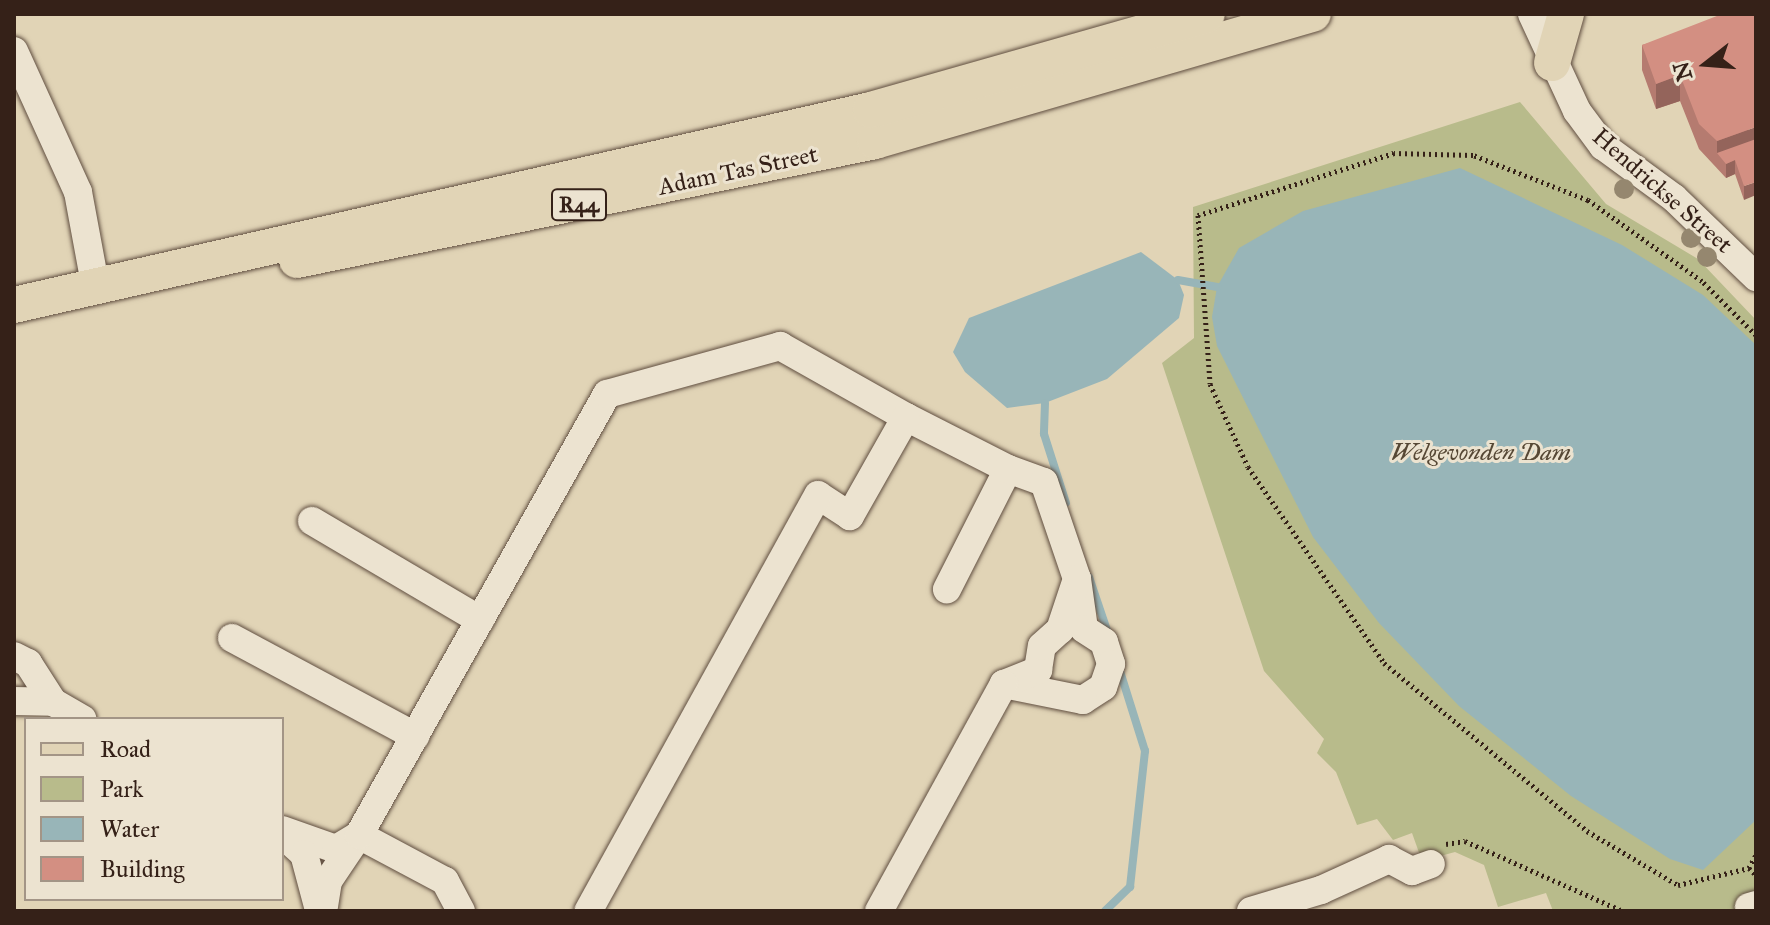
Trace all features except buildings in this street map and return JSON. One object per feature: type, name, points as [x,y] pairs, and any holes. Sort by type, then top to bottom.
[{"type":"main road","name":"Adam Tas Street","points":[[14,305],[152,278],[978,83],[1207,14]]},
{"type":"main road","name":"Adam Tas Street","points":[[152,278],[338,255],[875,141],[1313,14]]},
{"type":"main road","points":[[1552,63],[1566,14]]},
{"type":"street","name":"Hendrickse Street","points":[[1532,14],[1552,63],[1603,146],[1674,198],[1756,277]]},
{"type":"street","points":[[14,51],[78,192],[96,289]]},
{"type":"street","points":[[321,911],[328,881],[359,835],[607,394],[780,346],[906,417],[1008,469],[1044,482],[1077,579],[1084,629],[1109,653],[1103,687],[1072,701],[1004,684]]},
{"type":"street","points":[[588,911],[818,495],[850,516],[906,417]]},
{"type":"street","points":[[947,589],[1008,469]]},
{"type":"street","points":[[312,521],[480,620]]},
{"type":"street","points":[[879,911],[1004,684],[1038,670],[1042,646],[1060,630],[1077,579]]},
{"type":"street","points":[[232,638],[415,736]]},
{"type":"street","points":[[14,656],[28,663],[53,702],[79,717]]},
{"type":"street","points":[[14,701],[53,702]]},
{"type":"street","points":[[284,833],[336,849],[359,835]]},
{"type":"street","points":[[284,834],[304,854],[321,911]]},
{"type":"street","points":[[359,835],[445,881],[461,911]]},
{"type":"street","points":[[1251,911],[1389,859],[1412,871],[1431,864]]},
{"type":"path","points":[[1756,335],[1702,281],[1588,200],[1473,155],[1394,153],[1198,215],[1206,272],[1203,292],[1210,384],[1248,467],[1384,663],[1587,831],[1678,885],[1749,868],[1756,855]]},
{"type":"path","points":[[1431,864],[1438,847],[1465,841],[1623,911]]},
{"type":"path","points":[[1749,868],[1756,875]]},
{"type":"path","points":[[1599,911],[1604,903]]},
{"type":"green space","name":"Welgevonden Dam","points":[[1520,102],[1606,204],[1698,259],[1756,320],[1756,905],[1737,911],[1553,911],[1546,893],[1498,907],[1484,865],[1455,852],[1422,861],[1412,833],[1393,840],[1377,819],[1357,825],[1336,772],[1317,753],[1324,739],[1264,671],[1162,363],[1194,338],[1193,207]]},
{"type":"water","name":"Welgevonden Dam","points":[[1460,168],[1622,245],[1703,295],[1756,345],[1756,820],[1703,870],[1670,859],[1571,796],[1459,706],[1379,623],[1313,537],[1217,346],[1212,317],[1217,287],[1239,248],[1303,211]]},
{"type":"water","points":[[1141,252],[1178,280],[1184,295],[1179,318],[1107,379],[1045,403],[1007,408],[965,372],[953,352],[969,318]]},
{"type":"waterway","points":[[1178,280],[1217,287]]},
{"type":"waterway","points":[[1045,403],[1044,434],[1066,503]]},
{"type":"waterway","points":[[1089,577],[1109,636]]},
{"type":"waterway","points":[[1105,911],[1130,887],[1145,751],[1119,668]]}]
